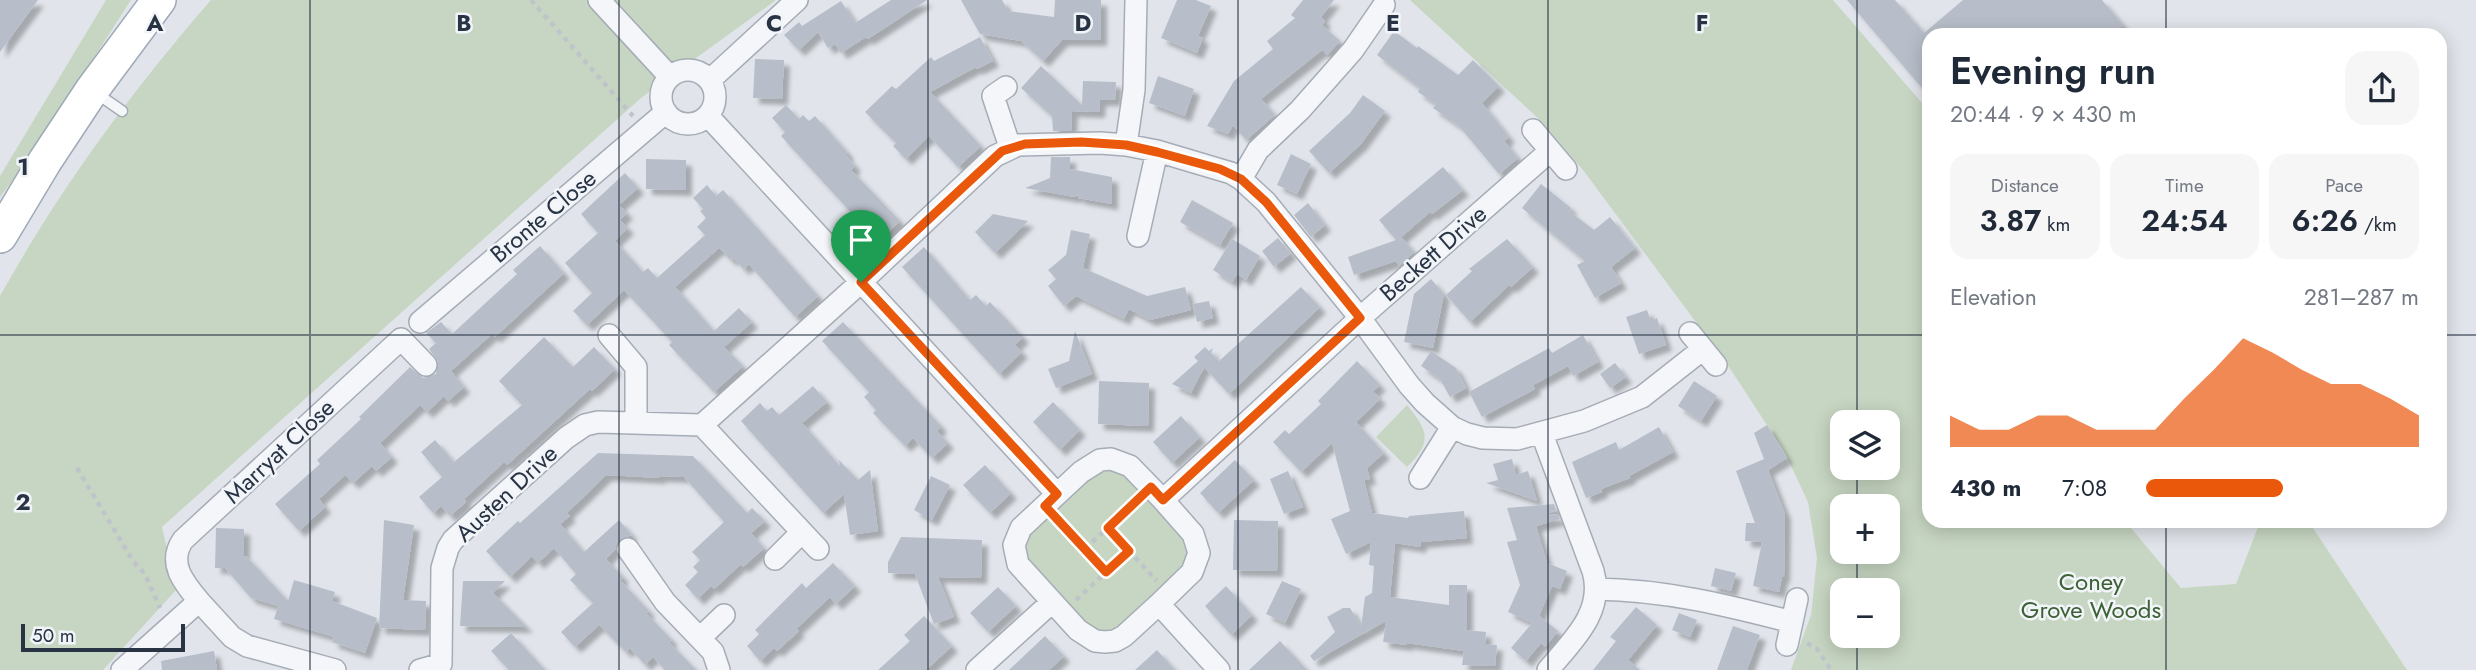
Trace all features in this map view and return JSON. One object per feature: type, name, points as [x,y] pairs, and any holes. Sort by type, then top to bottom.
[{"type":"main road","points":[[0,236],[92,90],[159,0]]},
{"type":"street","points":[[599,0],[670,78]]},
{"type":"street","points":[[710,80],[797,0]]},
{"type":"street","points":[[1126,145],[1134,90],[1136,0]]},
{"type":"street","points":[[1241,179],[1258,150],[1313,96],[1362,40],[1386,7]]},
{"type":"street","points":[[686,70],[695,71],[710,80],[714,87],[715,103],[708,116],[694,124],[686,124],[678,122],[666,112],[661,98],[665,83],[670,78],[686,70]]},
{"type":"street","points":[[993,94],[1010,147]]},
{"type":"street","name":"Bronte Close","points":[[420,322],[666,112]]},
{"type":"street","points":[[708,116],[861,282],[1051,500]]},
{"type":"street","points":[[1533,130],[1566,169]]},
{"type":"street","points":[[818,549],[702,425],[861,282],[995,156],[1010,147],[1081,142],[1126,145],[1220,169],[1241,179],[1266,202],[1360,318],[1409,385],[1452,427],[1475,436],[1501,440],[1542,434],[1584,421],[1642,397],[1703,349]]},
{"type":"street","name":"Beckett Drive","points":[[1157,494],[1550,150]]},
{"type":"street","points":[[1138,239],[1157,152]]},
{"type":"street","points":[[609,335],[636,367],[636,422]]},
{"type":"street","name":"Marryat Close","points":[[335,670],[247,646],[232,637],[183,582],[176,557],[183,540],[401,339],[426,365]]},
{"type":"street","name":"Austen Drive","points":[[448,667],[442,568],[453,540],[576,430],[598,422],[702,425]]},
{"type":"street","points":[[1420,480],[1452,427]]},
{"type":"street","points":[[1542,434],[1592,571],[1596,589],[1595,602],[1584,625],[1548,670]]},
{"type":"street","points":[[1111,459],[1130,466],[1193,534],[1199,553],[1192,572],[1124,636],[1105,642],[1086,637],[1018,564],[1014,553],[1014,545],[1021,528],[1051,500],[1089,466],[1111,459]]},
{"type":"street","points":[[775,559],[802,532]]},
{"type":"street","points":[[628,549],[666,602],[713,652],[719,670]]},
{"type":"street","points":[[1596,589],[1632,589],[1700,599],[1789,634],[1797,600]]},
{"type":"street","points":[[1165,599],[1219,670]]},
{"type":"street","points":[[122,670],[199,601]]},
{"type":"street","points":[[977,670],[1057,607]]},
{"type":"street","points":[[700,638],[724,615]]},
{"type":"street","points":[[420,670],[448,667]]},
{"type":"lane","points":[[92,90],[122,111]]},
{"type":"path","points":[[531,0],[646,130]]},
{"type":"path","points":[[77,468],[134,561],[145,574],[169,628]]},
{"type":"path","points":[[1085,549],[1108,528],[1157,494]]},
{"type":"path","points":[[1051,500],[1085,549],[1106,572]]},
{"type":"path","points":[[1108,528],[1165,599]]},
{"type":"path","points":[[1057,607],[1106,572],[1129,551]]},
{"type":"path","points":[[1789,634],[1818,649],[1831,670]]},
{"type":"green space","points":[[106,0],[131,0],[26,163],[0,197],[0,176]]},
{"type":"green space","points":[[211,0],[776,0],[641,98],[162,527],[176,590],[103,670],[0,670],[0,296],[47,218],[98,143],[153,70]]},
{"type":"green space","name":"Coney Grove Woods","points":[[1410,0],[1833,0],[1922,103],[1922,528],[2131,528],[2181,588],[2236,584],[2258,528],[2313,528],[2407,670],[1791,670],[1811,615],[1817,558],[1808,502],[1784,451],[1727,364],[1583,170],[1539,119]]},
{"type":"green space","points":[[1407,405],[1420,422],[1425,436],[1421,450],[1407,467],[1376,437]]},
{"type":"green space","points":[[1101,468],[1121,469],[1184,535],[1190,551],[1184,568],[1115,631],[1103,633],[1087,626],[1027,560],[1024,549],[1031,530]]},
{"type":"building","points":[[0,0],[38,0],[0,52]]},
{"type":"building","points":[[891,0],[927,0],[868,39],[866,37],[841,53],[835,44],[828,48],[818,32],[799,50],[784,35],[799,22],[802,26],[841,1],[855,23]]},
{"type":"building","points":[[961,0],[1002,0],[1008,11],[1054,17],[1055,0],[1101,0],[1101,40],[1062,40],[1043,61],[1021,41],[980,34]]},
{"type":"building","points":[[1177,0],[1196,0],[1211,6],[1198,36],[1203,38],[1197,53],[1161,38]]},
{"type":"building","points":[[1303,0],[1334,0],[1321,17],[1325,21],[1322,25],[1340,41],[1327,55],[1322,50],[1261,99],[1275,115],[1246,140],[1233,125],[1228,134],[1207,126],[1234,81],[1273,49],[1267,41],[1295,18],[1291,15]]},
{"type":"building","points":[[1847,0],[1895,0],[1922,31],[1922,88]]},
{"type":"building","points":[[1963,0],[2102,0],[2123,25],[2120,28],[1930,28]]},
{"type":"building","points":[[1394,31],[1458,75],[1473,60],[1499,86],[1482,103],[1509,137],[1504,141],[1518,158],[1499,174],[1459,126],[1433,108],[1436,104],[1418,92],[1420,88],[1377,55]]},
{"type":"building","points":[[980,37],[993,61],[977,69],[976,67],[930,92],[981,146],[958,167],[929,136],[906,159],[893,146],[896,143],[865,112],[892,86],[896,89],[931,57],[934,61]]},
{"type":"building","points":[[755,59],[784,60],[782,99],[753,98]]},
{"type":"building","points":[[1041,66],[1082,105],[1083,81],[1116,82],[1115,100],[1100,100],[1099,112],[1072,111],[1071,131],[1053,131],[1052,116],[1021,88]]},
{"type":"building","points":[[1158,76],[1194,89],[1185,116],[1149,103]]},
{"type":"building","points":[[1363,95],[1385,111],[1361,144],[1329,173],[1309,151],[1350,113]]},
{"type":"building","points":[[786,105],[799,119],[803,115],[809,121],[815,116],[848,153],[846,155],[855,166],[851,170],[900,221],[878,242],[781,136],[785,132],[772,118]]},
{"type":"building","points":[[1291,154],[1311,164],[1297,194],[1277,185]]},
{"type":"building","points":[[1051,157],[1070,157],[1070,169],[1112,177],[1112,204],[1078,198],[1079,195],[1074,197],[1025,188],[1050,178]]},
{"type":"building","points":[[646,159],[686,160],[686,190],[646,189]]},
{"type":"building","points":[[1443,167],[1463,190],[1432,214],[1430,212],[1399,239],[1402,238],[1414,252],[1399,266],[1396,261],[1354,275],[1348,257],[1396,240],[1379,220]]},
{"type":"building","points":[[625,173],[638,188],[619,205],[627,213],[620,220],[628,228],[615,241],[643,272],[648,268],[657,278],[705,235],[697,227],[706,218],[700,211],[703,209],[693,198],[707,185],[716,196],[723,190],[818,296],[795,317],[749,264],[743,269],[734,258],[731,260],[719,248],[675,287],[714,331],[739,308],[752,322],[724,347],[743,366],[714,392],[669,345],[672,342],[624,290],[587,325],[573,311],[592,293],[565,263],[598,233],[581,214]]},
{"type":"building","points":[[1541,184],[1594,230],[1610,217],[1635,248],[1611,267],[1621,283],[1595,298],[1577,265],[1585,261],[1522,208]]},
{"type":"building","points":[[1192,200],[1233,223],[1220,245],[1180,222]]},
{"type":"building","points":[[1308,203],[1325,225],[1311,237],[1294,215]]},
{"type":"building","points":[[993,214],[1028,221],[995,253],[975,232]]},
{"type":"building","points":[[1071,230],[1090,234],[1083,268],[1147,296],[1185,287],[1191,310],[1150,320],[1129,309],[1124,319],[1076,296],[1064,306],[1048,286],[1056,279],[1048,270],[1066,255]]},
{"type":"building","points":[[1278,238],[1291,253],[1274,267],[1262,251]]},
{"type":"building","points":[[1232,239],[1260,256],[1246,280],[1237,274],[1232,282],[1213,270]]},
{"type":"building","points":[[1507,239],[1533,267],[1511,287],[1509,285],[1470,322],[1446,295],[1472,271],[1469,269]]},
{"type":"building","points":[[540,246],[564,273],[495,337],[492,334],[451,371],[464,387],[448,401],[444,396],[427,412],[420,405],[380,443],[392,457],[376,471],[372,466],[353,483],[345,475],[319,499],[325,507],[299,531],[275,504],[320,464],[317,460],[361,419],[359,417],[410,367],[423,378],[436,374],[438,361],[429,349],[436,343],[426,333],[441,322],[452,334],[517,274],[513,270]]},
{"type":"building","points":[[924,247],[970,300],[976,295],[986,306],[990,302],[1023,337],[1015,345],[1022,352],[999,374],[902,267]]},
{"type":"building","points":[[1431,279],[1444,294],[1433,348],[1404,342],[1414,294]]},
{"type":"building","points":[[1301,287],[1320,307],[1229,394],[1204,367],[1191,393],[1172,384],[1198,361],[1194,357],[1205,347],[1209,351],[1213,348],[1211,353],[1219,361]]},
{"type":"building","points":[[1209,301],[1213,318],[1197,322],[1193,304]]},
{"type":"building","points":[[1647,310],[1651,321],[1657,318],[1666,345],[1639,354],[1626,317]]},
{"type":"building","points":[[843,322],[941,426],[937,431],[948,443],[932,458],[913,438],[905,446],[873,413],[876,410],[864,397],[869,392],[822,341]]},
{"type":"building","points":[[1075,331],[1092,374],[1056,388],[1048,369],[1069,361]]},
{"type":"building","points":[[1583,335],[1598,362],[1573,376],[1568,366],[1533,385],[1535,389],[1482,417],[1469,392],[1549,348],[1552,353]]},
{"type":"building","points":[[544,337],[573,367],[594,347],[615,369],[507,465],[504,462],[464,499],[466,502],[450,516],[441,506],[433,513],[419,497],[442,477],[421,452],[435,440],[454,462],[522,405],[499,381]]},
{"type":"building","points":[[1431,351],[1456,368],[1466,388],[1450,397],[1440,379],[1421,366]]},
{"type":"building","points":[[1357,361],[1380,385],[1373,391],[1380,399],[1356,422],[1384,453],[1367,468],[1370,479],[1364,480],[1372,513],[1408,518],[1464,511],[1467,538],[1421,542],[1420,547],[1395,543],[1390,597],[1449,605],[1449,585],[1467,585],[1467,630],[1486,632],[1485,644],[1497,645],[1495,666],[1462,665],[1464,651],[1383,642],[1386,621],[1314,661],[1310,656],[1335,632],[1327,617],[1343,608],[1350,608],[1361,627],[1365,597],[1372,593],[1374,566],[1369,565],[1371,542],[1346,554],[1331,519],[1350,511],[1332,443],[1301,472],[1273,442],[1285,430],[1289,434],[1321,404],[1318,401]]},
{"type":"building","points":[[1615,363],[1626,377],[1610,388],[1600,374]]},
{"type":"building","points":[[1099,381],[1149,383],[1148,426],[1098,424]]},
{"type":"building","points":[[1694,381],[1717,396],[1701,421],[1678,406]]},
{"type":"building","points":[[813,386],[827,402],[802,423],[840,466],[839,460],[858,480],[870,470],[878,531],[850,535],[844,494],[823,513],[741,421],[760,403],[767,411],[772,407],[779,415]]},
{"type":"building","points":[[1053,402],[1080,430],[1060,450],[1033,422]]},
{"type":"building","points":[[1181,416],[1200,437],[1172,463],[1153,442]]},
{"type":"building","points":[[1767,425],[1787,458],[1768,470],[1785,514],[1784,577],[1779,592],[1753,586],[1762,542],[1745,541],[1746,523],[1755,523],[1736,471],[1764,459],[1754,433]]},
{"type":"building","points":[[1659,427],[1673,452],[1629,476],[1630,478],[1586,498],[1572,462],[1616,442],[1619,450]]},
{"type":"building","points":[[598,453],[693,456],[747,513],[752,508],[765,521],[751,533],[764,548],[743,567],[741,564],[714,589],[711,586],[698,599],[685,585],[698,572],[693,567],[700,560],[692,552],[724,522],[684,477],[606,475],[567,513],[570,516],[560,524],[584,552],[619,520],[632,535],[620,539],[615,550],[606,559],[623,577],[620,580],[649,611],[646,613],[672,640],[669,642],[696,670],[665,670],[653,657],[645,665],[630,648],[626,652],[599,625],[575,647],[561,632],[593,603],[570,580],[576,574],[554,548],[538,563],[532,556],[510,577],[486,551]]},
{"type":"building","points":[[1512,459],[1516,475],[1528,471],[1537,501],[1486,483],[1498,480],[1493,464]]},
{"type":"building","points":[[1235,460],[1254,480],[1218,513],[1200,493]]},
{"type":"building","points":[[985,465],[1011,493],[990,513],[963,485]]},
{"type":"building","points":[[1288,471],[1303,507],[1284,514],[1270,479]]},
{"type":"building","points":[[931,476],[950,485],[932,520],[914,510]]},
{"type":"building","points":[[1554,504],[1556,510],[1545,514],[1558,515],[1560,519],[1536,526],[1547,563],[1567,571],[1560,589],[1552,586],[1539,616],[1558,631],[1545,647],[1541,643],[1526,661],[1511,648],[1532,623],[1508,612],[1520,585],[1507,542],[1517,540],[1507,508]]},
{"type":"building","points":[[384,520],[414,525],[403,600],[426,601],[425,630],[379,628]]},
{"type":"building","points":[[1234,520],[1278,521],[1277,571],[1233,570]]},
{"type":"building","points":[[216,528],[244,529],[244,557],[246,556],[288,601],[294,580],[335,592],[332,601],[377,618],[365,653],[332,642],[334,637],[274,619],[278,606],[251,598],[225,568],[215,568]]},
{"type":"building","points":[[901,537],[982,540],[981,578],[938,577],[954,617],[934,624],[915,574],[888,573],[888,562]]},
{"type":"building","points":[[833,563],[855,586],[836,604],[830,597],[796,629],[799,631],[777,651],[774,648],[760,661],[747,646],[759,634],[755,630],[802,583],[806,588]]},
{"type":"building","points":[[1715,568],[1736,573],[1731,591],[1711,586]]},
{"type":"building","points":[[463,581],[505,581],[493,593],[527,627],[460,626]]},
{"type":"building","points":[[1282,581],[1301,589],[1285,623],[1266,614]]},
{"type":"building","points":[[1226,586],[1252,615],[1231,635],[1205,606]]},
{"type":"building","points":[[998,587],[1016,606],[988,632],[970,613]]},
{"type":"building","points":[[1636,607],[1657,625],[1628,660],[1640,670],[1593,670],[1616,641],[1610,637]]},
{"type":"building","points":[[1679,613],[1697,620],[1690,637],[1672,630]]},
{"type":"building","points":[[924,616],[952,646],[926,670],[878,670],[910,641],[904,635]]},
{"type":"building","points":[[1733,626],[1760,635],[1747,670],[1717,670]]},
{"type":"building","points":[[511,633],[545,670],[509,670],[491,651]]},
{"type":"building","points":[[1045,636],[1064,656],[1049,670],[1009,670]]},
{"type":"building","points":[[1280,641],[1307,670],[1249,670]]},
{"type":"building","points":[[1157,650],[1175,670],[1135,670]]},
{"type":"building","points":[[214,651],[217,670],[162,670],[161,661]]},
{"type":"route","points":[[1100,143],[1126,145],[1188,159],[1241,179],[1266,202],[1360,318],[1163,500],[1151,487],[1108,528],[1129,551],[1106,572],[1045,506],[1057,494],[861,282],[1002,151],[1025,144],[1100,143]]}]
